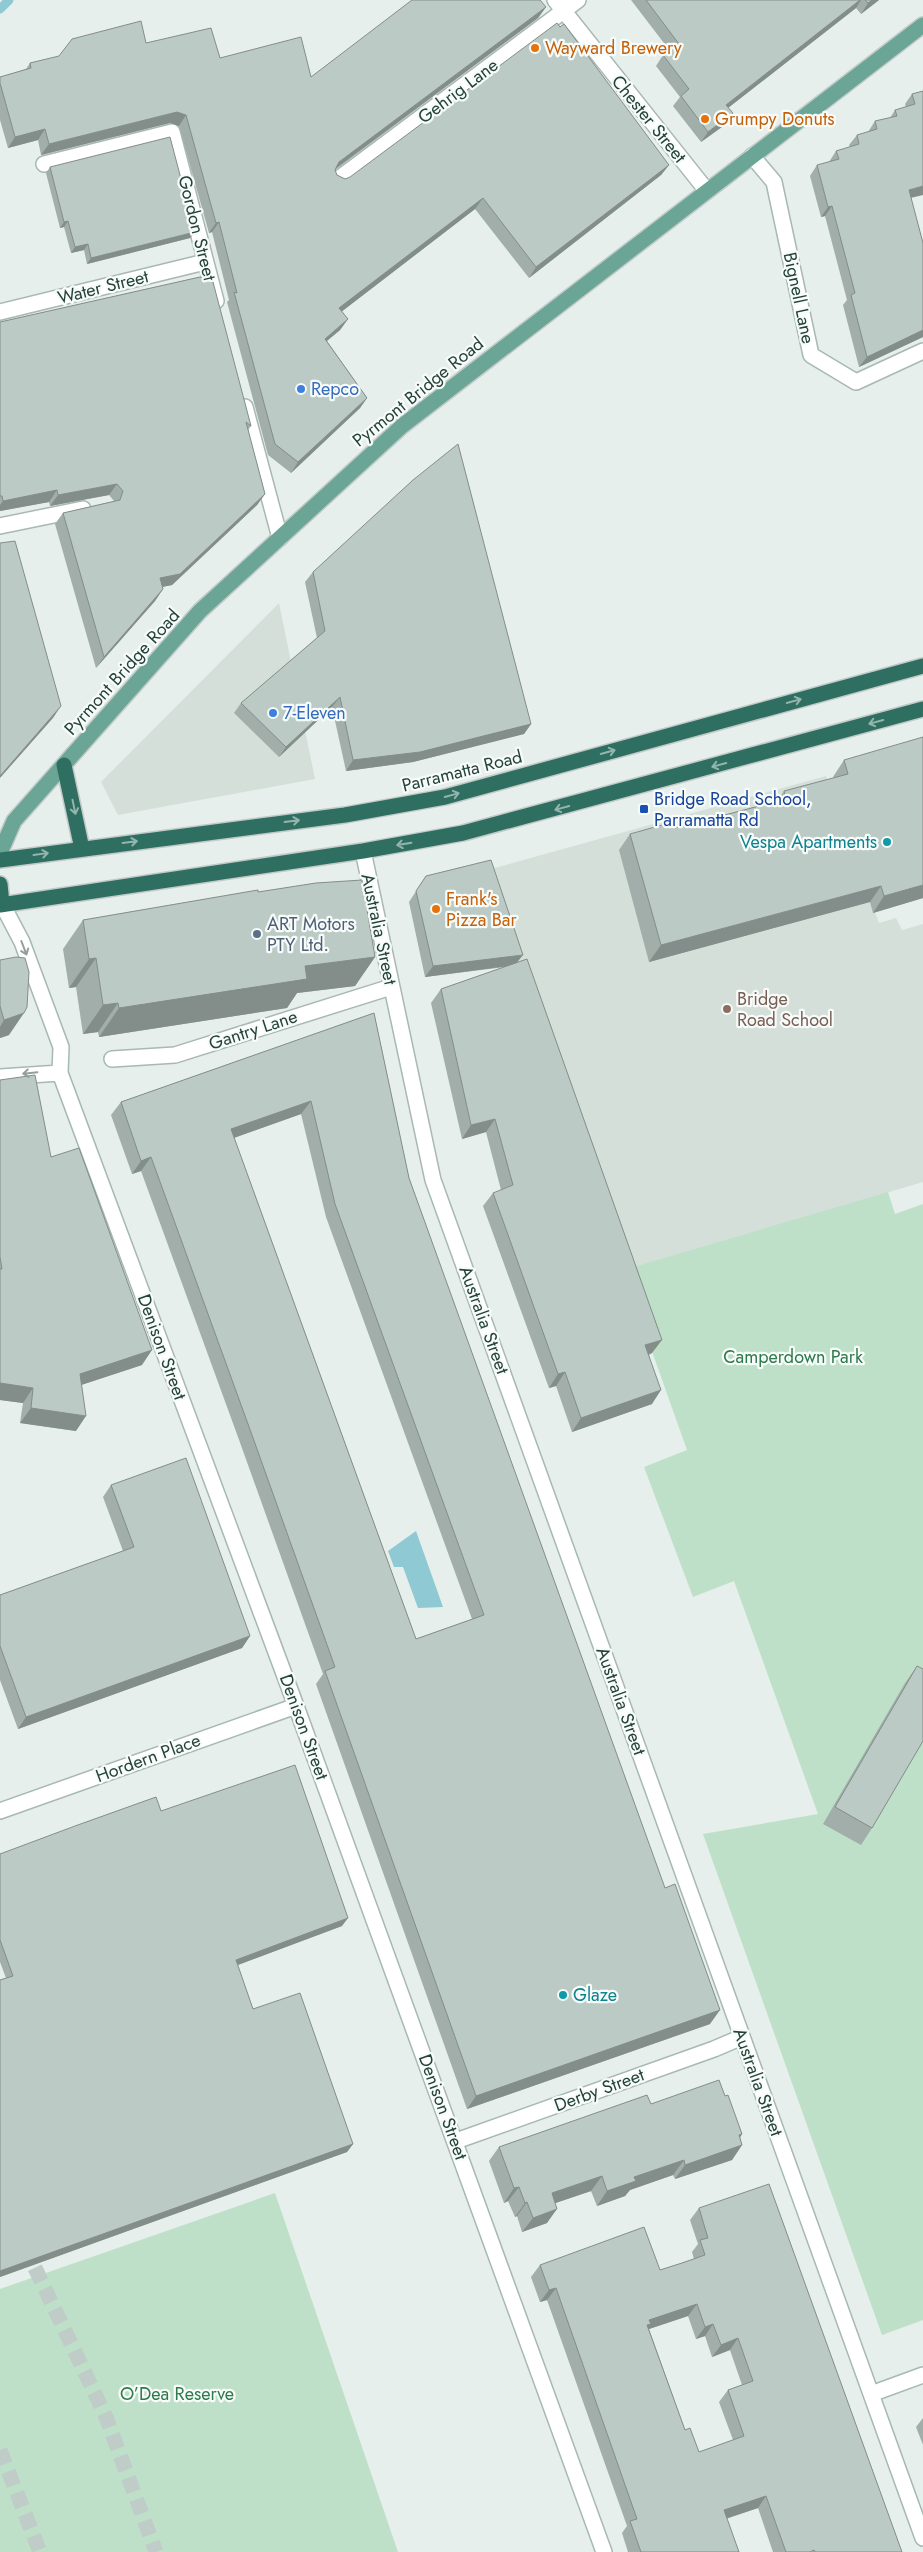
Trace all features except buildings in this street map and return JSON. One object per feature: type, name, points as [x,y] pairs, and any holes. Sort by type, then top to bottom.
[{"type":"highway","name":"Parramatta Road","points":[[0,860],[345,815],[437,799],[923,666]]},
{"type":"highway","points":[[0,884],[1,904],[363,850],[463,833],[923,709]]},
{"type":"highway","points":[[64,765],[82,849]]},
{"type":"main road","name":"Pyrmont Bridge Road","points":[[0,853],[14,821],[200,611],[402,426],[923,25]]},
{"type":"street","name":"Gehrig Lane","points":[[337,180],[559,6],[578,0]]},
{"type":"street","name":"Chester Street","points":[[559,6],[707,191]]},
{"type":"street","name":"Gordon Street","points":[[44,164],[172,132],[221,318]]},
{"type":"street","name":"Bignell Lane","points":[[752,156],[774,182],[811,355],[856,382],[923,351]]},
{"type":"street","name":"Water Street","points":[[0,312],[205,262]]},
{"type":"street","points":[[241,394],[280,538]]},
{"type":"street","points":[[0,526],[97,506]]},
{"type":"street","name":"Australia Street","points":[[363,850],[433,1180],[923,2538]]},
{"type":"street","name":"Denison Street","points":[[1,904],[22,942],[61,1047],[60,1073],[296,1706],[456,2141],[604,2552]]},
{"type":"street","name":"Gantry Lane","points":[[112,1059],[175,1055],[391,987]]},
{"type":"street","points":[[0,1077],[60,1073]]},
{"type":"street","name":"Hordern Place","points":[[0,1811],[296,1706]]},
{"type":"street","name":"Derby Street","points":[[456,2141],[714,2049],[742,2037]]},
{"type":"street","points":[[871,2394],[923,2375]]},
{"type":"shaded area","name":"7-Eleven","points":[[279,603],[315,779],[118,815],[101,782]]},
{"type":"shaded area","name":"Bridge Road School","points":[[826,776],[879,923],[896,918],[902,930],[923,924],[923,1182],[624,1270],[484,871]]},
{"type":"green space","name":"Camperdown Park","points":[[888,1192],[895,1214],[923,1204],[923,2320],[882,2335],[703,1834],[818,1814],[734,1581],[693,1597],[644,1467],[687,1450],[623,1270]]},
{"type":"green space","name":"O’Dea Reserve","points":[[275,2193],[398,2552],[0,2552],[0,2289]]},
{"type":"water","points":[[416,1531],[443,1607],[418,1608],[403,1567],[394,1567],[388,1551]]},
{"type":"waterway","points":[[0,9],[9,0]]},
{"type":"tunnel","points":[[25,2247],[106,2417],[156,2552]]},
{"type":"tunnel","points":[[0,2450],[40,2552]]},
{"type":"place","name":"Wayward Brewery","points":[[535,48]]},
{"type":"place","name":"Grumpy Donuts","points":[[705,119]]},
{"type":"place","name":"Repco","points":[[301,389]]},
{"type":"place","name":"7-Eleven","points":[[273,713]]},
{"type":"place","name":"Bridge Road School, Parramatta Rd","points":[[644,809]]},
{"type":"place","name":"Vespa Apartments","points":[[887,842]]},
{"type":"place","name":"Frank's Pizza Bar","points":[[436,909]]},
{"type":"place","name":"ART Motors PTY Ltd.","points":[[257,934]]},
{"type":"place","name":"Bridge Road School","points":[[727,1009]]},
{"type":"place","name":"Glaze","points":[[563,1995]]}]
